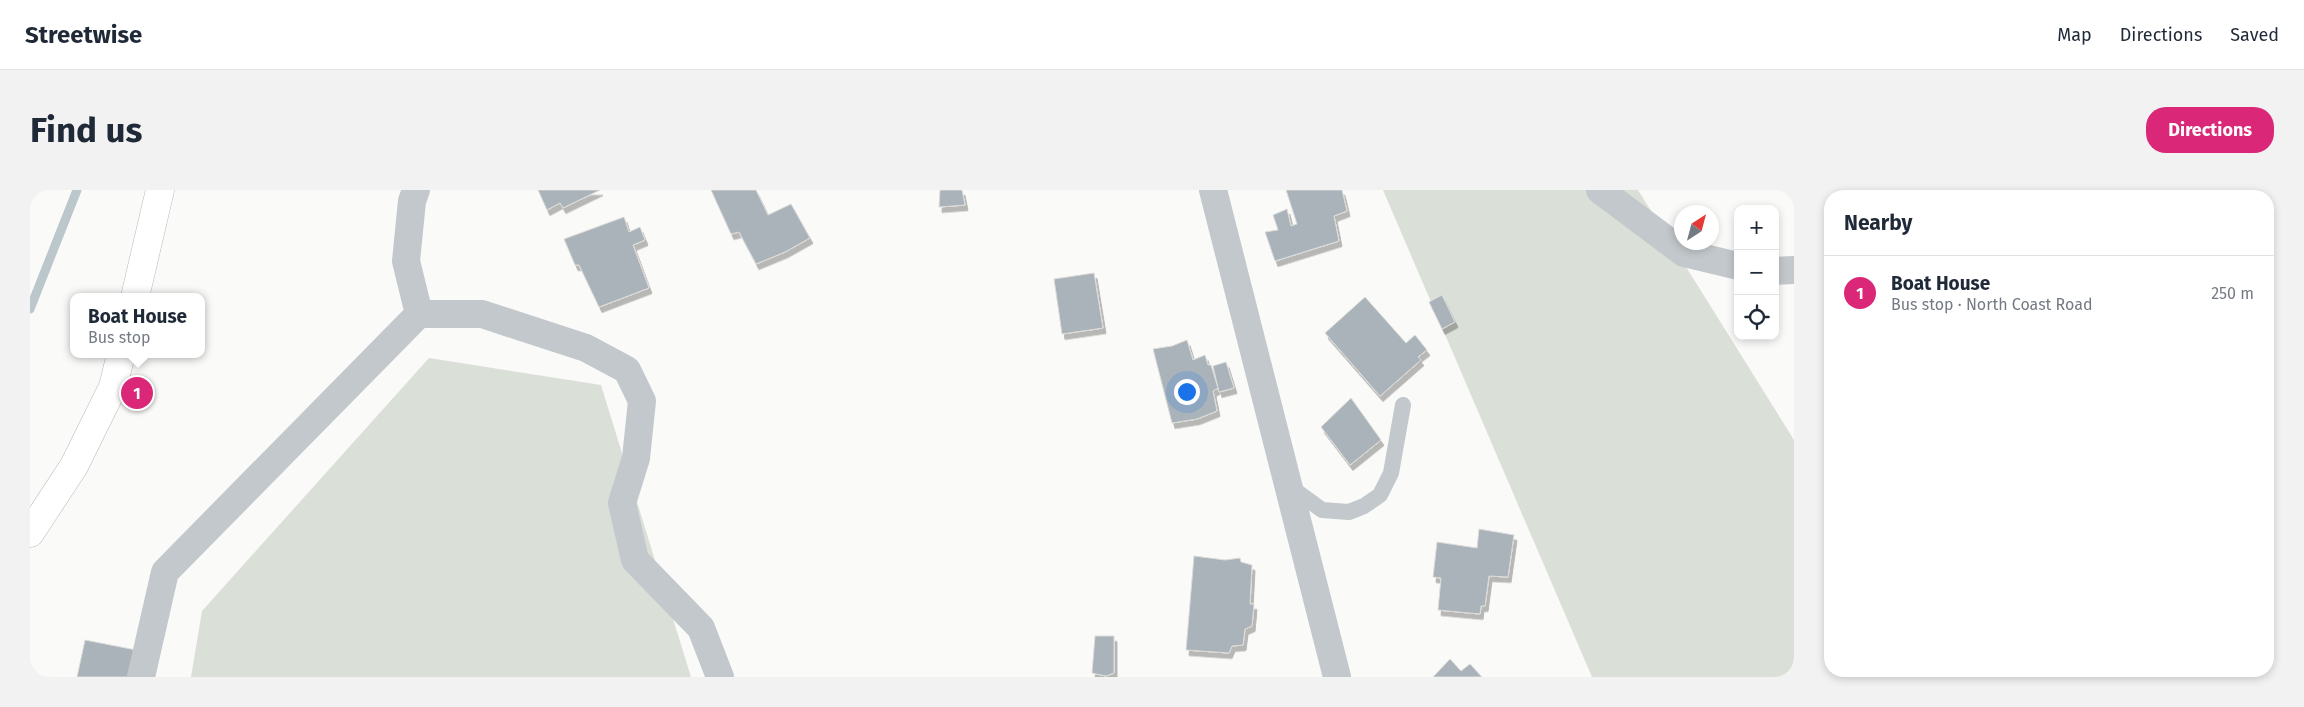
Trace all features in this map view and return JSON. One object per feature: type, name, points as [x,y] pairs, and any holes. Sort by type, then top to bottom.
[{"type":"main road","points":[[136,293],[160,190]]},
{"type":"main road","points":[[30,533],[74,466],[113,387],[120,358]]},
{"type":"street","points":[[416,190],[412,201],[406,261],[419,314]]},
{"type":"street","points":[[1213,190],[1337,677]]},
{"type":"street","points":[[1600,190],[1684,253],[1734,265]]},
{"type":"street","points":[[1779,271],[1794,270]]},
{"type":"street","points":[[141,677],[165,572],[419,314],[482,314],[586,348],[627,370],[642,402],[636,458],[622,503],[635,560],[701,628],[720,677]]},
{"type":"lane","points":[[1287,485],[1322,510],[1349,512],[1372,500],[1380,494],[1391,473],[1403,405]]},
{"type":"shaded area","points":[[1383,190],[1638,190],[1794,440],[1794,677],[1592,677]]},
{"type":"shaded area","points":[[429,358],[601,385],[691,677],[191,677],[202,611]]},
{"type":"building","points":[[538,190],[600,190],[563,208],[560,203],[547,210]]},
{"type":"building","points":[[711,190],[756,190],[768,215],[791,204],[810,238],[785,252],[756,264],[739,232],[731,234]]},
{"type":"building","points":[[940,190],[962,190],[965,205],[939,207]]},
{"type":"building","points":[[1286,190],[1342,190],[1347,211],[1334,216],[1339,241],[1275,261],[1265,232],[1278,230],[1273,215],[1287,209],[1291,226],[1297,224]]},
{"type":"building","points":[[624,217],[629,232],[640,227],[645,240],[633,245],[649,288],[599,307],[579,265],[575,265],[564,239]]},
{"type":"building","points":[[1094,273],[1103,328],[1062,334],[1054,279]]},
{"type":"building","points":[[1442,295],[1455,322],[1442,329],[1429,302]]},
{"type":"building","points":[[1365,297],[1406,343],[1415,335],[1427,350],[1418,357],[1421,360],[1380,396],[1325,333]]},
{"type":"building","points":[[1187,340],[1193,360],[1205,355],[1208,365],[1211,365],[1218,388],[1213,391],[1217,411],[1197,419],[1172,423],[1153,349],[1172,346]]},
{"type":"building","points":[[1226,362],[1234,388],[1219,392],[1213,366]]},
{"type":"building","points":[[1351,398],[1381,440],[1350,465],[1321,427]]},
{"type":"building","points":[[1479,529],[1514,535],[1508,577],[1489,576],[1485,606],[1481,606],[1480,614],[1438,610],[1441,578],[1433,577],[1437,542],[1477,548]]},
{"type":"building","points":[[1194,556],[1225,560],[1240,558],[1241,562],[1252,565],[1250,604],[1254,604],[1252,626],[1245,629],[1243,645],[1232,646],[1229,653],[1186,650]]},
{"type":"building","points":[[1095,636],[1114,636],[1114,673],[1106,676],[1092,673]]},
{"type":"building","points":[[85,640],[136,650],[133,677],[77,677]]},
{"type":"building","points":[[1450,659],[1461,671],[1470,664],[1482,677],[1433,677]]},
{"type":"waterway","points":[[30,309],[77,190]]},
{"type":"place","name":"Boat House","points":[[137,393]]}]
